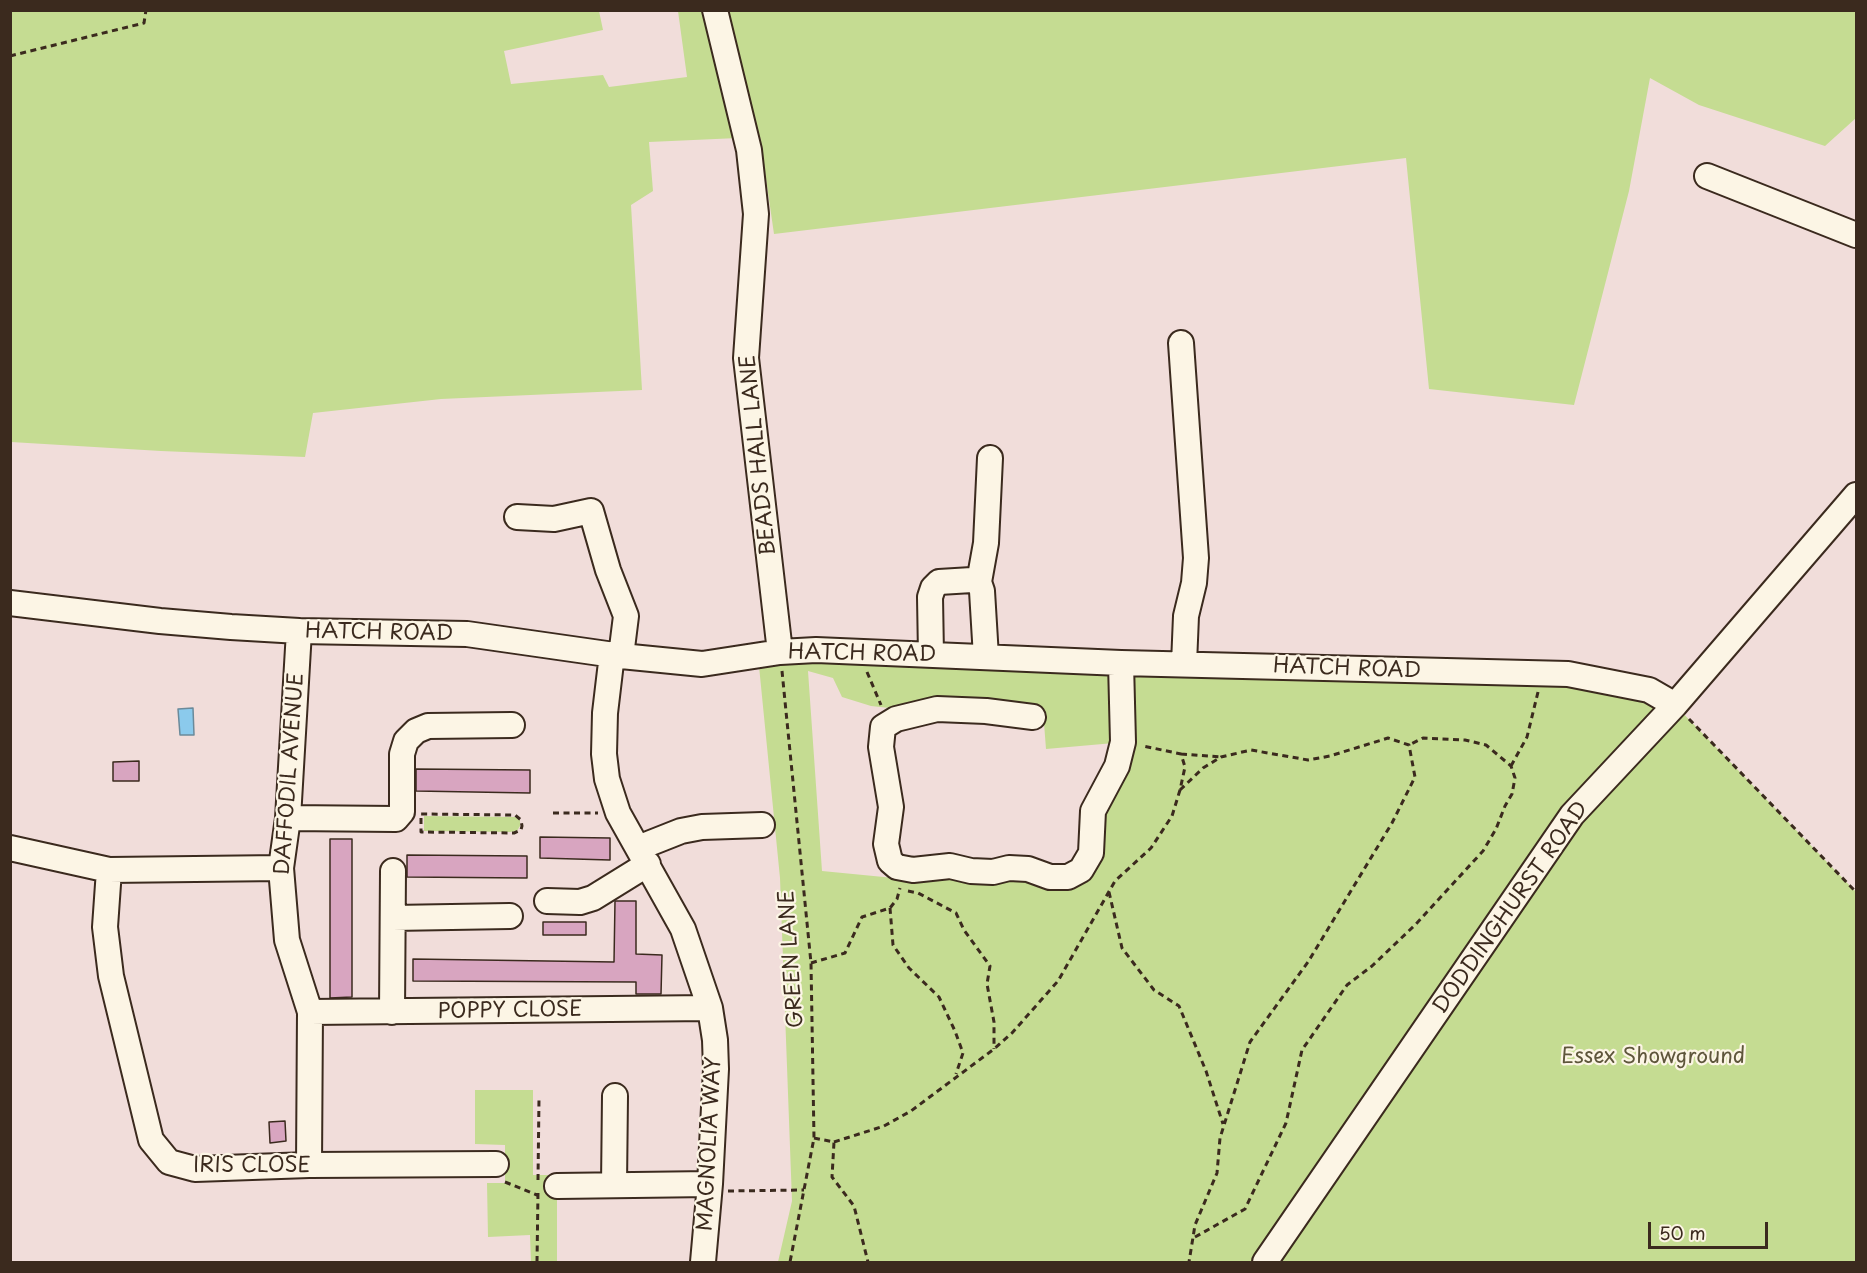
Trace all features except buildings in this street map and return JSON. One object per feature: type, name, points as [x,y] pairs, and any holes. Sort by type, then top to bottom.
[{"type":"street","name":"BEADS HALL LANE","points":[[715,10],[749,150],[756,214],[746,358],[780,652]]},
{"type":"street","points":[[1707,176],[1857,235]]},
{"type":"street","points":[[1180,344],[1196,558],[1194,583],[1186,616],[1184,664]]},
{"type":"street","points":[[986,657],[984,601],[979,582],[986,543],[990,458]]},
{"type":"street","name":"DODDINGHURST ROAD","points":[[1265,1263],[1572,815],[1676,705],[1857,495]]},
{"type":"street","name":"MAGNOLIA WAY","points":[[517,517],[554,519],[599,508],[608,570],[626,616],[605,713],[604,754],[607,779],[618,813],[683,929],[710,1008],[716,1069],[710,1188],[703,1263]]},
{"type":"street","points":[[930,655],[930,597],[933,588],[939,582],[972,580],[979,582]]},
{"type":"street","name":"HATCH ROAD","points":[[10,603],[160,621],[299,631],[467,634],[617,655],[702,664],[780,652],[816,650],[1121,663],[1568,674],[1649,690],[1676,705]]},
{"type":"street","name":"DAFFODIL AVENUE","points":[[299,631],[288,818],[281,868],[287,940],[310,1012],[309,1165]]},
{"type":"street","points":[[1033,717],[986,711],[937,709],[903,716],[882,727],[881,747],[891,807],[886,844],[890,861],[897,867],[902,879],[913,870],[950,866],[981,872],[1009,868],[1028,869],[1050,877],[1068,878],[1081,870],[1091,853],[1093,811],[1117,766],[1123,742],[1121,663]]},
{"type":"street","points":[[288,818],[396,819],[411,813],[402,754],[406,741],[416,731],[428,726],[512,725]]},
{"type":"street","points":[[547,901],[580,902],[593,898],[664,837],[692,829],[721,825],[762,825]]},
{"type":"street","points":[[10,848],[109,870],[281,868]]},
{"type":"street","name":"IRIS CLOSE","points":[[109,870],[105,927],[111,976],[151,1140],[169,1161],[195,1170],[309,1165],[496,1164]]},
{"type":"street","points":[[392,1012],[393,870]]},
{"type":"street","points":[[393,918],[484,924],[510,916]]},
{"type":"street","name":"POPPY CLOSE","points":[[310,1012],[710,1008]]},
{"type":"street","points":[[614,1185],[615,1096]]},
{"type":"street","points":[[548,1191],[614,1185],[710,1188]]},
{"type":"path","points":[[10,56],[144,23],[146,10]]},
{"type":"path","name":"GREEN LANE","points":[[780,652],[811,963],[814,1138],[790,1263]]},
{"type":"path","points":[[867,672],[888,723]]},
{"type":"path","points":[[1511,765],[1527,737],[1542,674]]},
{"type":"path","points":[[1676,705],[1857,892]]},
{"type":"path","points":[[1123,742],[1181,754],[1221,757],[1251,750],[1308,760],[1330,756],[1388,738],[1409,745],[1423,738],[1465,740],[1486,745],[1511,765],[1515,778],[1512,794],[1496,829],[1483,850],[1416,924],[1372,966],[1347,985],[1302,1050],[1286,1123],[1245,1209],[1194,1237]]},
{"type":"path","points":[[1189,1263],[1195,1226],[1216,1173],[1220,1138],[1250,1042],[1308,962],[1392,823],[1415,777],[1409,745]]},
{"type":"path","points":[[814,1138],[834,1142],[884,1126],[910,1111],[1012,1033],[1058,981],[1115,881],[1151,848],[1172,816],[1185,767],[1181,754]]},
{"type":"path","points":[[1180,790],[1203,768],[1221,757]]},
{"type":"path","points":[[411,813],[516,816],[521,820],[522,826],[521,830],[514,833],[421,832],[411,813]]},
{"type":"path","points":[[553,813],[618,813]]},
{"type":"path","points":[[811,963],[845,953],[862,917],[890,908],[897,899],[902,879],[918,893],[956,913],[964,930],[990,966],[987,984],[994,1022],[993,1049]]},
{"type":"path","points":[[1109,892],[1122,948],[1154,990],[1179,1006],[1206,1071],[1224,1125]]},
{"type":"path","points":[[890,908],[893,945],[909,968],[939,997],[955,1031],[963,1053],[956,1076]]},
{"type":"path","points":[[537,1263],[548,1191],[539,1098]]},
{"type":"path","points":[[834,1142],[832,1177],[854,1206],[868,1263]]},
{"type":"path","points":[[496,1164],[506,1183],[548,1191]]},
{"type":"path","points":[[710,1188],[804,1190]]},
{"type":"green space","points":[[10,11],[599,11],[603,30],[504,51],[511,84],[603,75],[609,87],[687,77],[678,11],[1856,11],[1856,118],[1825,146],[1699,105],[1650,78],[1629,191],[1574,405],[1429,389],[1406,158],[774,234],[760,137],[649,142],[653,191],[631,205],[642,390],[441,399],[313,413],[305,457],[161,451],[11,442]]},
{"type":"green space","name":"Essex Showground","points":[[806,651],[1108,662],[1114,743],[1046,749],[1043,710],[966,698],[899,709],[871,706],[842,697],[833,678],[808,671],[822,871],[894,878],[899,868],[913,870],[950,866],[968,871],[993,872],[1009,868],[1028,869],[1050,877],[1068,877],[1081,870],[1091,853],[1093,811],[1117,766],[1123,742],[1121,663],[1568,674],[1649,690],[1675,705],[1856,892],[1856,1262],[778,1262],[792,1201],[780,878],[758,656]]},
{"type":"green space","points":[[424,816],[515,817],[520,820],[520,826],[517,831],[510,832],[424,831]]},
{"type":"green space","points":[[475,1090],[533,1090],[533,1175],[557,1175],[557,1262],[531,1262],[530,1235],[488,1237],[487,1183],[505,1183],[505,1145],[475,1144]]},
{"type":"water","points":[[193,708],[194,735],[180,735],[178,709]]}]
